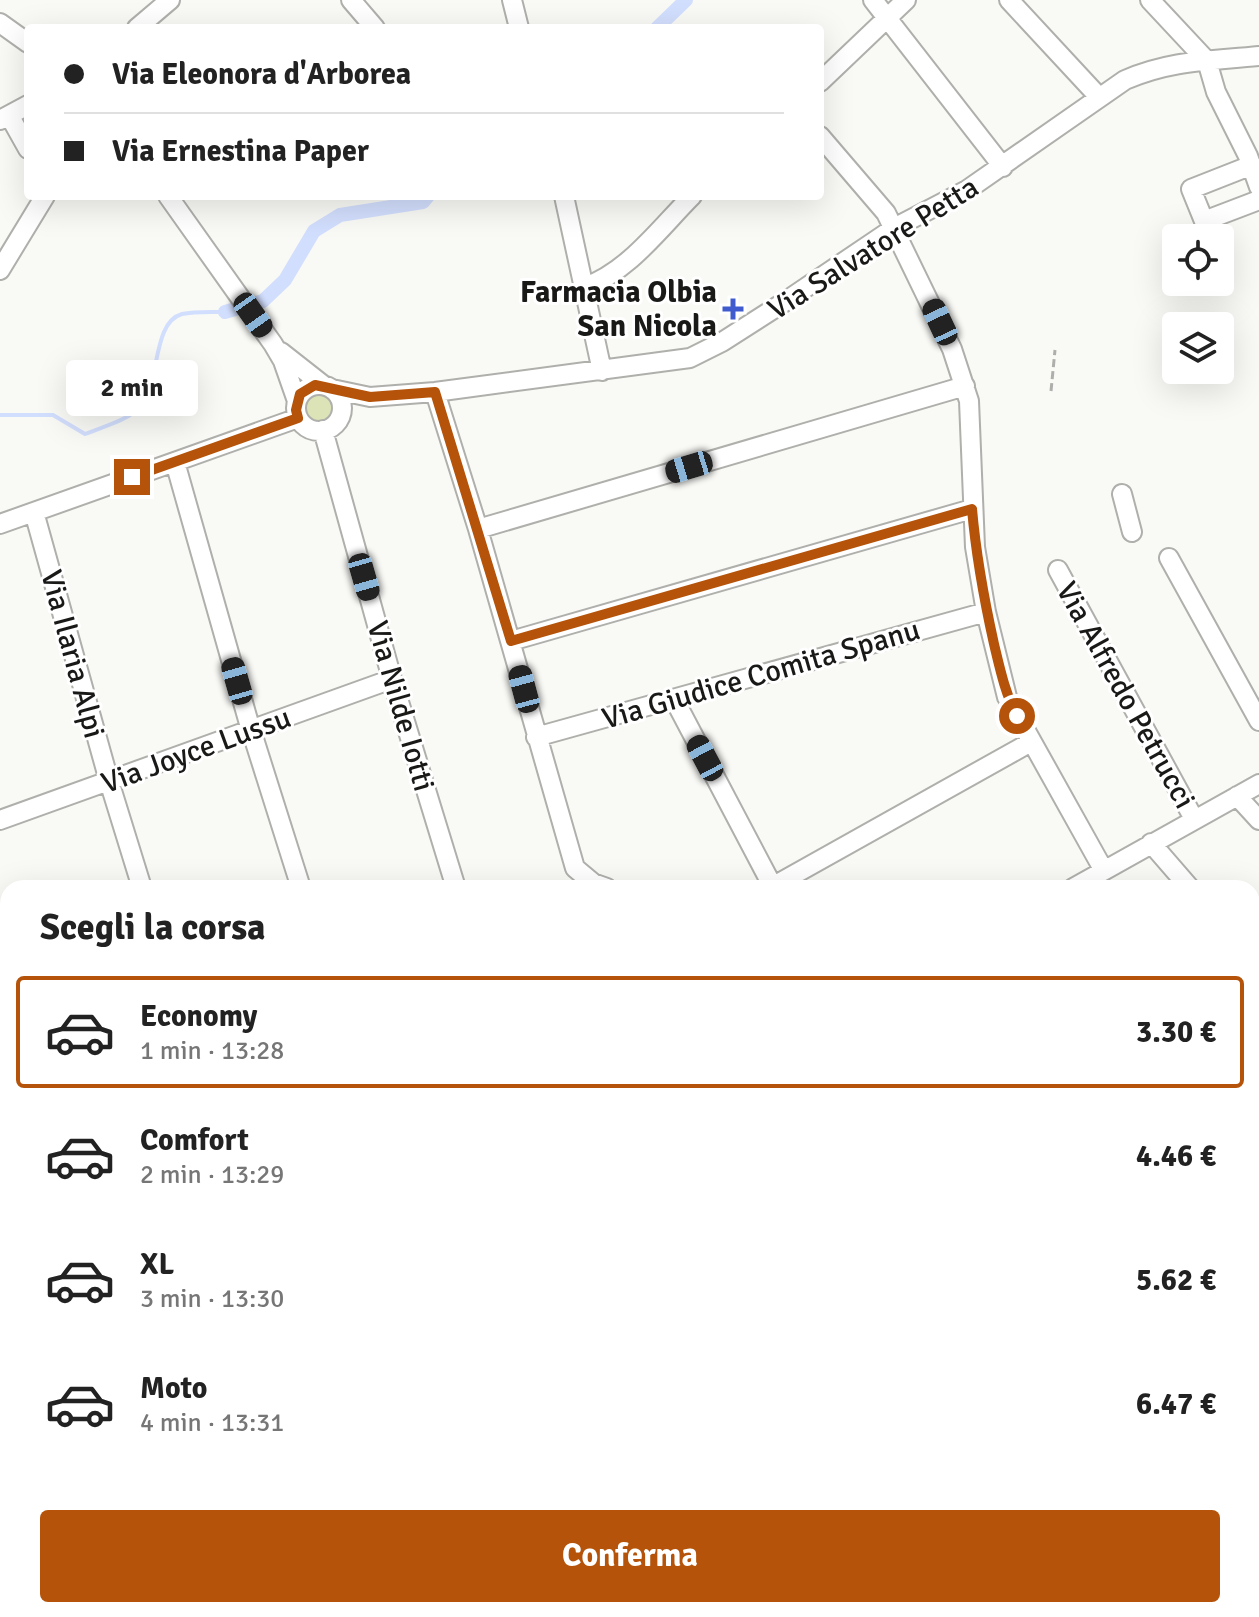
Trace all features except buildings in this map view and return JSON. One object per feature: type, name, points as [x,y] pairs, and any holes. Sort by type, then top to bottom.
[{"type":"street","points":[[142,24],[170,0]]},
{"type":"street","points":[[351,0],[372,24]]},
{"type":"street","points":[[512,0],[518,24]]},
{"type":"street","points":[[873,0],[1003,167]]},
{"type":"street","points":[[824,78],[906,0]]},
{"type":"street","points":[[1009,0],[1099,97]]},
{"type":"street","points":[[1150,0],[1207,61],[1216,92],[1252,165],[1259,187]]},
{"type":"street","points":[[3,25],[24,40]]},
{"type":"street","name":"Via Salvatore Petta","points":[[273,344],[293,364],[328,387],[370,397],[435,392],[690,358],[722,342],[894,228],[967,190],[1003,167],[1125,80],[1154,68],[1259,56]]},
{"type":"street","points":[[24,107],[4,118],[24,144]]},
{"type":"street","points":[[824,141],[886,213],[952,349],[969,401],[975,547],[986,612],[1007,697],[1103,869]]},
{"type":"street","points":[[1252,165],[1191,189],[1204,221],[1259,200]]},
{"type":"street","points":[[0,270],[43,200]]},
{"type":"street","name":"Via Salvatore Petta","points":[[171,200],[273,344],[283,361],[298,410]]},
{"type":"street","points":[[565,200],[602,371]]},
{"type":"street","points":[[585,287],[605,280],[621,268],[688,200]]},
{"type":"street","points":[[478,529],[965,386]]},
{"type":"street","points":[[340,418],[341,402],[328,387],[306,389],[298,410],[306,427],[323,430],[332,427],[356,402],[370,397]]},
{"type":"street","points":[[435,392],[511,641],[575,868],[589,880]]},
{"type":"street","points":[[0,524],[175,462],[298,410]]},
{"type":"street","name":"Via Nilde Iotti","points":[[323,430],[392,679],[454,880]]},
{"type":"street","points":[[175,462],[251,730],[298,880]]},
{"type":"street","points":[[1122,494],[1132,532]]},
{"type":"street","points":[[511,641],[972,509]]},
{"type":"street","name":"Via Ilaria Alpi","points":[[34,512],[140,880]]},
{"type":"street","points":[[1169,558],[1259,721]]},
{"type":"street","name":"Via Alfredo Petrucci","points":[[1058,570],[1194,819]]},
{"type":"street","name":"Via Giudice Comita Spanu","points":[[536,737],[986,612]]},
{"type":"street","name":"Via Joyce Lussu","points":[[0,820],[392,679]]},
{"type":"street","points":[[674,699],[768,880]]},
{"type":"street","points":[[785,880],[1031,742]]},
{"type":"street","points":[[1086,880],[1259,784]]},
{"type":"street","points":[[1237,796],[1259,820]]},
{"type":"street","points":[[1151,843],[1183,880]]},
{"type":"path","points":[[1051,391],[1055,350]]},
{"type":"green space","points":[[319,392],[331,396],[335,408],[331,420],[319,424],[307,420],[303,408],[307,396]]},
{"type":"waterway","points":[[661,24],[686,0]]},
{"type":"waterway","points":[[225,312],[263,301],[285,280],[314,231],[340,215],[425,200]]},
{"type":"waterway","points":[[0,415],[53,415],[85,434],[118,421],[136,411],[144,401],[160,343],[172,320],[187,313],[225,312]]},
{"type":"place","name":"Farmacia Olbia San Nicola","points":[[733,309]]},
{"type":"route","points":[[132,477],[298,418],[296,410],[300,394],[315,385],[370,397],[435,392],[511,641],[972,509],[986,612],[1007,697],[1017,716]]}]
